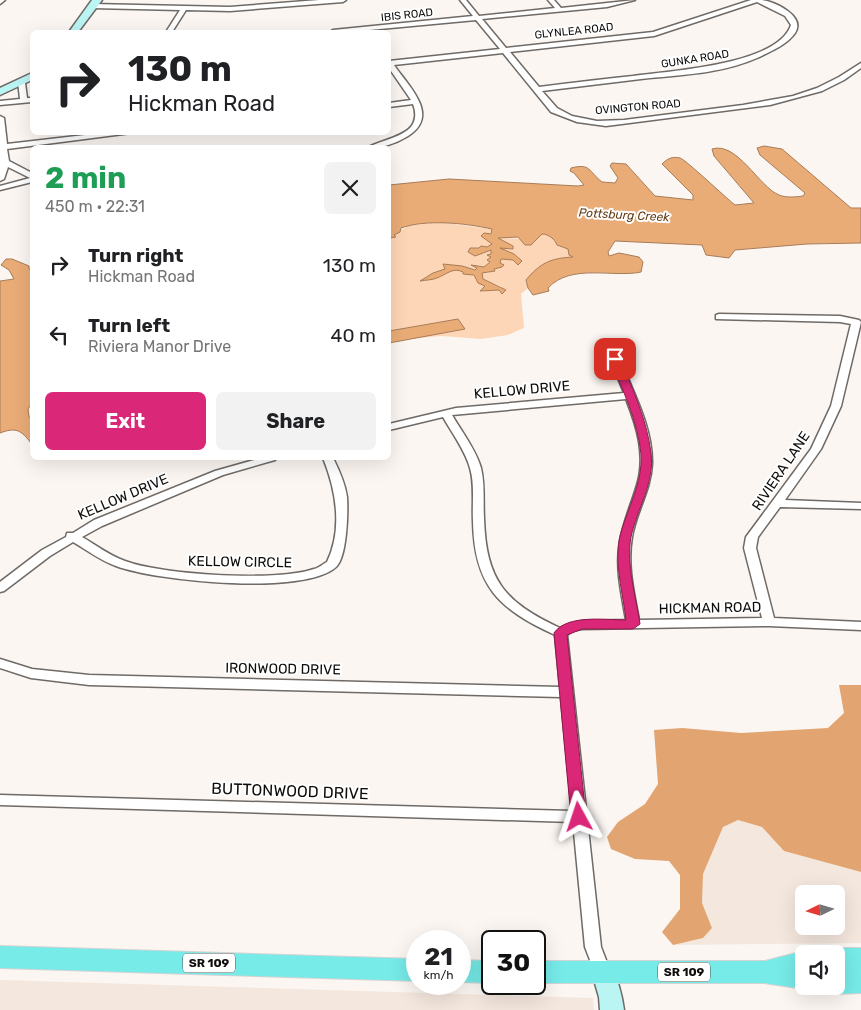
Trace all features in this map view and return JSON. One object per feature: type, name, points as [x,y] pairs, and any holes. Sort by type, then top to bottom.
[{"type":"main road","name":"SR 109","points":[[0,957],[406,970]]},
{"type":"main road","points":[[845,959],[861,959]]},
{"type":"main road","name":"SR 109","points":[[764,972],[795,964]]},
{"type":"main road","name":"SR 109","points":[[546,972],[764,972],[795,977]]},
{"type":"main road","points":[[845,982],[861,982]]},
{"type":"street","points":[[75,30],[95,3],[184,8],[248,8],[343,0]]},
{"type":"street","name":"OVINGTON ROAD","points":[[463,0],[554,110],[564,116],[586,122],[618,122],[779,101],[831,84],[861,66]]},
{"type":"street","points":[[551,0],[560,10]]},
{"type":"street","name":"IBIS ROAD","points":[[353,30],[607,5],[632,0]]},
{"type":"street","name":"GLYNLEA ROAD","points":[[391,63],[654,34],[757,0]]},
{"type":"street","name":"GUNKA ROAD","points":[[537,89],[699,70],[755,56],[776,45],[795,29],[794,21],[786,13],[757,0]]},
{"type":"street","points":[[170,30],[184,8]]},
{"type":"street","points":[[381,145],[400,139],[418,124],[420,113],[415,102],[391,66]]},
{"type":"street","points":[[0,92],[30,77]]},
{"type":"street","points":[[21,83],[24,101]]},
{"type":"street","points":[[0,103],[30,100]]},
{"type":"street","points":[[391,105],[415,102]]},
{"type":"street","points":[[0,118],[5,162],[0,179]]},
{"type":"street","points":[[4,147],[110,135]]},
{"type":"street","points":[[5,162],[30,177]]},
{"type":"street","points":[[0,188],[30,179]]},
{"type":"street","name":"RIVIERA LANE","points":[[719,317],[840,319],[856,322],[836,406],[816,449],[752,537],[750,548],[769,622]]},
{"type":"street","points":[[615,359],[637,413],[646,454],[643,488],[626,537],[624,554],[633,624]]},
{"type":"street","name":"KELLOW DRIVE","points":[[391,427],[446,413],[630,396]]},
{"type":"street","points":[[446,413],[471,456],[476,469],[481,555],[485,571],[508,600],[542,625],[561,633],[593,947],[611,997],[612,1010]]},
{"type":"street","name":"KELLOW DRIVE","points":[[0,588],[71,536],[98,522],[219,472],[264,460]]},
{"type":"street","name":"KELLOW CIRCLE","points":[[71,536],[121,564],[148,571],[216,578],[290,579],[315,575],[324,571],[332,564],[337,551],[341,499],[329,460]]},
{"type":"street","points":[[777,503],[861,506]]},
{"type":"street","name":"HICKMAN ROAD","points":[[561,633],[568,628],[582,625],[769,622],[861,626]]},
{"type":"street","name":"IRONWOOD DRIVE","points":[[0,663],[31,673],[89,680],[567,692]]},
{"type":"street","name":"BUTTONWOOD DRIVE","points":[[0,800],[579,817]]},
{"type":"shaded area","points":[[438,222],[492,229],[488,239],[493,244],[488,247],[471,248],[472,253],[491,250],[491,254],[487,254],[491,258],[488,264],[477,269],[471,269],[443,264],[445,269],[425,277],[436,277],[459,270],[464,274],[470,273],[485,286],[486,288],[480,289],[483,291],[499,290],[500,293],[502,287],[483,279],[481,272],[488,273],[499,266],[502,267],[501,259],[520,260],[514,254],[499,248],[512,249],[497,238],[535,239],[544,234],[553,239],[557,245],[568,249],[573,258],[526,280],[528,288],[521,294],[524,328],[508,335],[481,339],[442,336],[406,339],[455,331],[458,319],[391,331],[391,237],[408,226]]},
{"type":"shaded area","points":[[839,685],[861,685],[861,872],[784,851],[762,827],[738,820],[723,827],[703,874],[702,903],[712,928],[703,938],[673,945],[662,932],[680,909],[680,875],[669,861],[635,859],[611,849],[607,837],[618,822],[645,804],[658,784],[654,730],[682,728],[741,733],[828,728],[844,713]]},
{"type":"shaded area","points":[[738,820],[762,827],[784,851],[861,872],[861,943],[673,945],[703,938],[712,928],[702,903],[703,874],[723,827]]},
{"type":"shaded area","points":[[0,980],[406,992],[406,995],[471,994],[593,998],[594,1010],[0,1010]]},
{"type":"water","name":"Pottsburg Creek","points":[[764,146],[782,149],[851,208],[861,208],[861,243],[807,244],[735,250],[729,258],[706,255],[702,245],[615,241],[608,252],[609,256],[619,253],[639,257],[643,262],[641,272],[593,273],[568,276],[557,280],[548,288],[549,291],[533,295],[528,288],[526,280],[536,269],[552,260],[573,257],[569,255],[568,249],[557,245],[547,235],[542,234],[531,245],[525,245],[518,237],[498,238],[513,246],[513,249],[500,248],[514,254],[522,261],[518,265],[513,260],[501,259],[500,263],[504,265],[502,267],[494,269],[495,271],[482,273],[483,279],[506,290],[502,294],[499,290],[480,291],[485,286],[478,283],[474,275],[463,274],[463,272],[456,270],[435,279],[420,281],[433,273],[445,269],[443,264],[462,266],[475,270],[477,268],[471,265],[484,267],[490,262],[487,260],[491,257],[487,255],[491,254],[491,250],[475,256],[468,252],[470,248],[487,247],[492,244],[481,236],[484,233],[491,234],[492,229],[458,224],[422,224],[401,228],[400,232],[394,235],[396,237],[391,238],[391,185],[449,179],[584,185],[570,171],[571,168],[578,167],[586,167],[602,182],[615,183],[618,178],[610,166],[612,163],[626,164],[655,196],[693,200],[693,195],[662,164],[670,158],[680,158],[735,205],[754,203],[714,156],[712,149],[721,148],[739,158],[771,190],[779,195],[788,197],[803,196],[805,193],[760,155],[757,148]]},
{"type":"water","points":[[6,259],[12,259],[29,266],[30,270],[30,406],[28,409],[30,442],[18,431],[10,430],[0,433],[0,281],[14,279],[9,270],[1,265]]},
{"type":"water","points":[[458,319],[465,329],[391,343],[391,331]]},
{"type":"route","points":[[579,817],[561,633],[568,628],[582,625],[633,624],[624,554],[626,537],[646,475],[646,454],[637,413],[615,359]]}]
